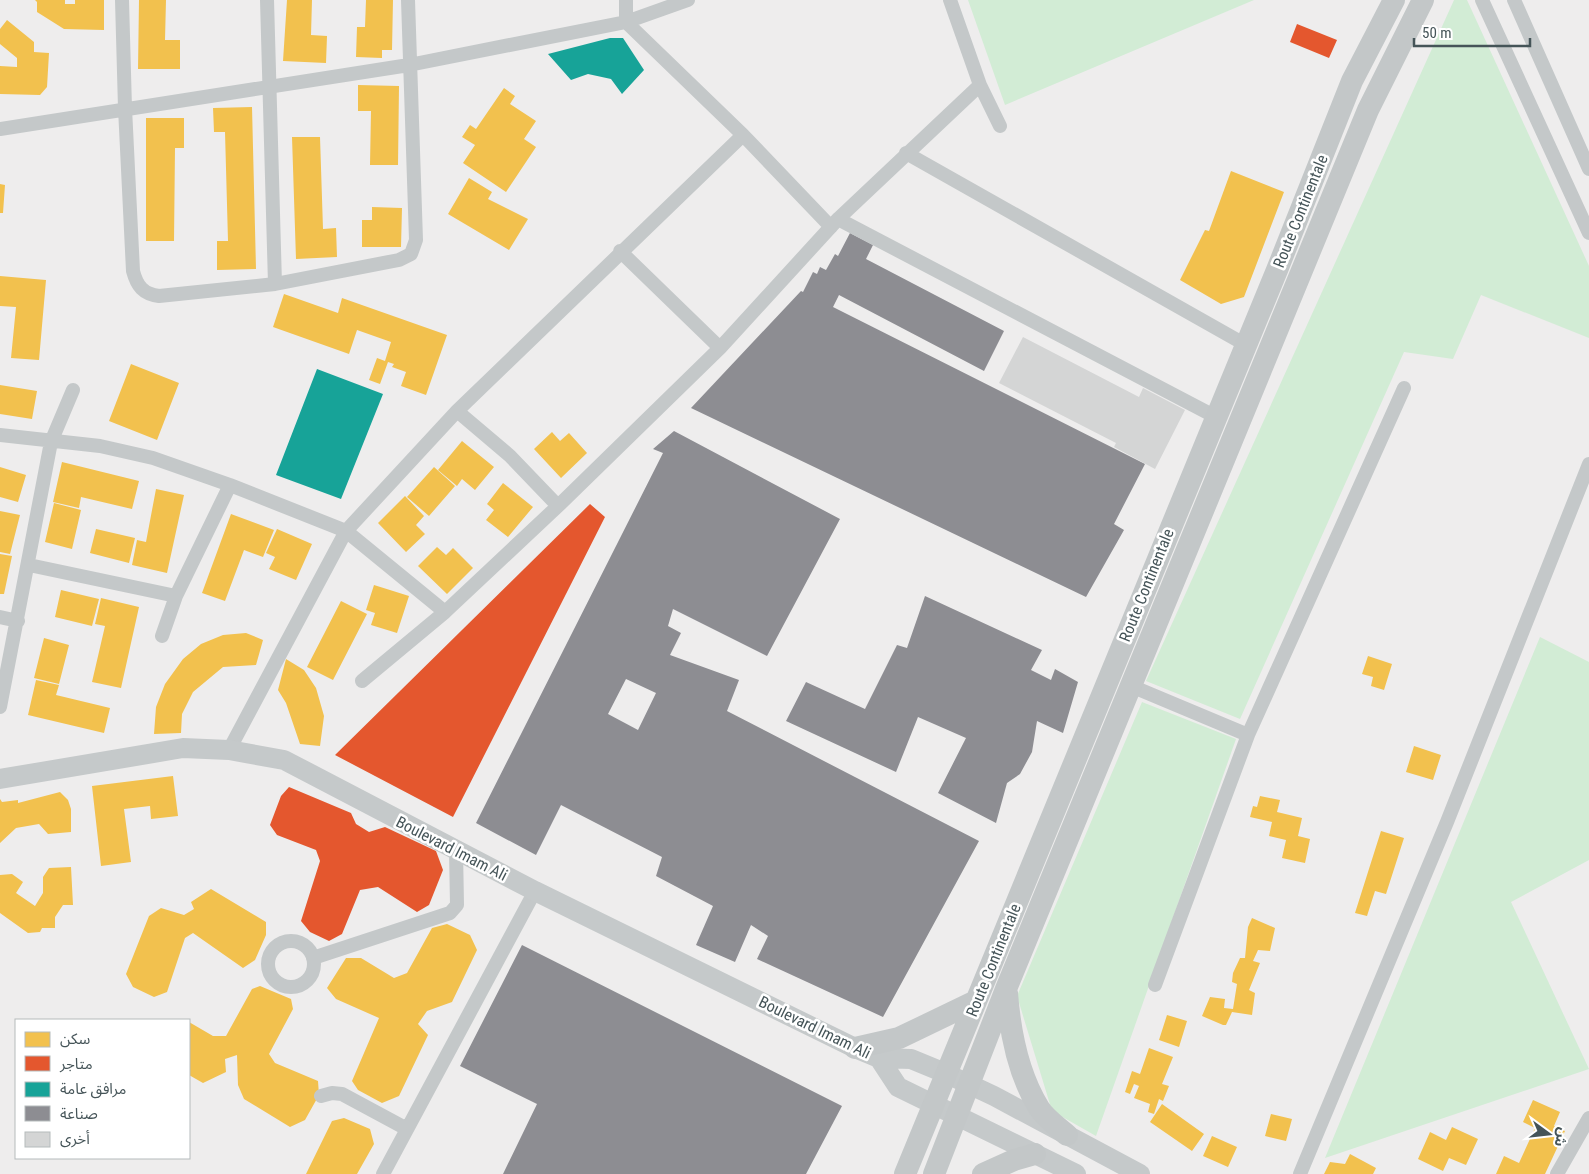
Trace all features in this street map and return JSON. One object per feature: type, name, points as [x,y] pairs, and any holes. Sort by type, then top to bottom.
[{"type":"main road","name":"Route Continentale","points":[[905,1174],[1246,346],[1352,81],[1394,0]]},
{"type":"main road","name":"Route Continentale","points":[[934,1174],[1006,989],[1368,110],[1423,0]]},
{"type":"main road","points":[[1006,989],[1012,1034],[1026,1080],[1040,1110],[1067,1135]]},
{"type":"main road","points":[[855,1048],[899,1038],[976,1001]]},
{"type":"main road","points":[[983,1174],[1014,1160],[1047,1164]]},
{"type":"street","points":[[122,0],[124,108],[132,261],[136,280],[140,288],[146,293],[159,296],[275,284],[400,260],[413,250],[416,240],[408,0]]},
{"type":"street","points":[[267,0],[275,284]]},
{"type":"street","points":[[626,0],[626,22],[835,223],[1216,417]]},
{"type":"street","points":[[0,129],[270,85],[409,65],[626,22],[688,0]]},
{"type":"street","points":[[950,0],[980,84],[1000,126]]},
{"type":"street","points":[[1482,0],[1589,233]]},
{"type":"street","points":[[1514,0],[1589,168]]},
{"type":"street","points":[[362,682],[446,612],[558,506],[720,348],[835,223],[980,84]]},
{"type":"street","points":[[229,750],[346,531],[457,411],[620,251],[743,135]]},
{"type":"street","points":[[906,153],[1246,346]]},
{"type":"street","points":[[620,251],[720,348]]},
{"type":"street","points":[[1154,985],[1248,735],[1404,388]]},
{"type":"street","points":[[0,707],[51,442],[73,390]]},
{"type":"street","points":[[457,411],[510,456],[558,506]]},
{"type":"street","points":[[0,435],[100,446],[153,458],[230,485],[346,531],[446,612]]},
{"type":"street","points":[[1300,1174],[1447,822],[1589,464]]},
{"type":"street","points":[[162,636],[176,596],[230,485]]},
{"type":"street","points":[[29,564],[176,596]]},
{"type":"street","points":[[0,617],[18,621]]},
{"type":"street","points":[[1131,686],[1248,735]]},
{"type":"street","name":"Boulevard Imam Ali","points":[[0,778],[183,748],[229,750],[284,760],[535,891],[879,1058]]},
{"type":"street","points":[[313,958],[450,912],[457,904],[456,850]]},
{"type":"street","points":[[384,1174],[535,891]]},
{"type":"street","points":[[879,1058],[911,1059],[946,1073],[1140,1174]]},
{"type":"street","points":[[879,1058],[898,1087],[1047,1164],[1076,1174]]},
{"type":"street","points":[[321,1096],[332,1093],[342,1094],[407,1129]]},
{"type":"street","points":[[1557,1174],[1589,1118]]},
{"type":"green space","points":[[968,0],[1254,0],[1005,105]]},
{"type":"green space","points":[[1454,0],[1467,0],[1589,266],[1589,338],[1481,295],[1453,359],[1404,352],[1240,719],[1146,681]]},
{"type":"green space","points":[[1540,637],[1589,662],[1589,860],[1511,902],[1589,1069],[1325,1158]]},
{"type":"green space","points":[[1142,702],[1236,739],[1096,1136],[1052,1111],[1017,996]]},
{"type":"building: سكن","points":[[35,0],[65,0],[65,4],[75,4],[75,0],[104,0],[104,30],[64,29],[37,12],[37,2]]},
{"type":"building: سكن","points":[[139,0],[166,0],[165,40],[180,40],[180,69],[138,69]]},
{"type":"building: سكن","points":[[287,0],[312,0],[311,35],[327,36],[326,63],[283,61]]},
{"type":"building: سكن","points":[[366,0],[393,0],[392,50],[382,50],[382,58],[356,57],[357,27],[365,27]]},
{"type":"building: سكن","points":[[7,20],[34,42],[34,52],[49,53],[47,87],[40,95],[0,94],[0,66],[17,67],[17,58],[0,44],[0,29]]},
{"type":"building: سكن","points":[[358,85],[399,86],[398,165],[370,165],[371,111],[358,111]]},
{"type":"building: سكن","points":[[504,88],[515,96],[510,104],[536,121],[524,139],[536,147],[506,192],[463,163],[475,145],[462,137],[470,125],[476,129]]},
{"type":"building: سكن","points":[[252,107],[256,269],[217,270],[217,241],[228,241],[225,132],[214,132],[213,108]]},
{"type":"building: سكن","points":[[146,118],[184,118],[184,148],[175,148],[174,241],[146,241]]},
{"type":"building: سكن","points":[[292,137],[320,137],[323,229],[336,228],[337,257],[296,259]]},
{"type":"building: سكن","points":[[1231,171],[1284,192],[1244,297],[1221,304],[1180,280],[1205,230],[1209,231]]},
{"type":"building: سكن","points":[[469,178],[492,192],[488,199],[528,219],[509,250],[448,214]]},
{"type":"building: سكن","points":[[0,184],[5,185],[3,213],[0,213]]},
{"type":"building: سكن","points":[[372,207],[402,208],[401,247],[362,247],[362,220],[372,220]]},
{"type":"building: سكن","points":[[0,276],[46,280],[39,360],[11,358],[16,307],[0,306]]},
{"type":"building: سكن","points":[[284,294],[338,313],[342,298],[447,335],[426,395],[401,386],[406,372],[392,367],[394,364],[388,362],[380,384],[369,380],[377,358],[385,361],[391,342],[357,330],[349,354],[273,327]]},
{"type":"building: سكن","points":[[131,364],[179,383],[157,440],[109,421]]},
{"type":"building: سكن","points":[[0,385],[37,391],[32,419],[0,414]]},
{"type":"building: سكن","points":[[552,432],[560,441],[569,433],[587,453],[561,478],[534,449]]},
{"type":"building: سكن","points":[[462,441],[494,467],[475,490],[462,479],[457,486],[438,470]]},
{"type":"building: سكن","points":[[62,462],[139,481],[132,509],[81,497],[79,508],[53,502]]},
{"type":"building: سكن","points":[[0,467],[26,475],[18,502],[0,497]]},
{"type":"building: سكن","points":[[434,467],[455,486],[429,516],[407,497]]},
{"type":"building: سكن","points":[[503,483],[533,507],[508,537],[486,520],[494,510],[487,504]]},
{"type":"building: سكن","points":[[156,489],[184,495],[167,573],[132,565],[137,540],[146,542]]},
{"type":"building: سكن","points":[[405,496],[424,516],[416,525],[425,534],[406,552],[378,523]]},
{"type":"building: سكن","points":[[54,503],[81,510],[72,549],[45,542]]},
{"type":"building: سكن","points":[[0,511],[20,515],[10,554],[0,552]]},
{"type":"building: سكن","points":[[231,514],[274,530],[263,557],[244,550],[225,601],[202,593]]},
{"type":"building: سكن","points":[[96,529],[135,538],[129,563],[90,553]]},
{"type":"building: سكن","points":[[277,529],[312,544],[296,580],[269,569],[275,557],[266,553]]},
{"type":"building: سكن","points":[[437,547],[446,555],[453,548],[473,568],[447,594],[418,566]]},
{"type":"building: سكن","points":[[0,554],[12,556],[4,594],[0,594]]},
{"type":"building: سكن","points":[[374,585],[409,596],[397,633],[371,625],[375,613],[366,610]]},
{"type":"building: سكن","points":[[61,590],[99,599],[92,626],[55,617]]},
{"type":"building: سكن","points":[[101,598],[139,607],[121,688],[92,682],[105,626],[95,624]]},
{"type":"building: سكن","points":[[341,601],[367,614],[333,680],[307,667]]},
{"type":"building: سكن","points":[[246,633],[263,640],[256,665],[223,667],[193,692],[182,714],[181,733],[154,734],[156,707],[165,684],[183,659],[201,644],[223,635]]},
{"type":"building: سكن","points":[[44,638],[69,645],[59,684],[34,678]]},
{"type":"building: سكن","points":[[1368,656],[1392,664],[1384,690],[1371,686],[1373,677],[1362,674]]},
{"type":"building: سكن","points":[[286,659],[304,670],[316,688],[324,716],[320,746],[300,744],[286,703],[278,690]]},
{"type":"building: سكن","points":[[36,680],[59,685],[56,695],[110,708],[104,733],[28,715]]},
{"type":"building: سكن","points":[[1414,746],[1441,755],[1433,780],[1406,772]]},
{"type":"building: سكن","points":[[173,776],[178,816],[151,819],[150,806],[124,809],[131,862],[101,866],[92,786]]},
{"type":"building: سكن","points":[[60,792],[68,800],[71,809],[71,832],[48,834],[39,824],[16,828],[0,843],[0,799],[2,802],[18,800],[18,803]]},
{"type":"building: سكن","points":[[1260,796],[1280,800],[1277,812],[1302,818],[1298,836],[1310,839],[1305,863],[1282,858],[1286,840],[1269,836],[1272,822],[1250,817],[1253,806],[1257,807]]},
{"type":"building: سكن","points":[[1381,831],[1404,838],[1386,894],[1375,891],[1367,916],[1355,913]]},
{"type":"building: سكن","points":[[71,867],[73,905],[63,905],[55,917],[55,928],[42,928],[40,932],[28,933],[0,913],[0,875],[12,874],[23,882],[16,893],[35,906],[43,893],[43,877],[49,868]]},
{"type":"building: سكن","points":[[211,889],[266,922],[266,935],[255,960],[243,968],[193,933],[185,938],[167,992],[154,997],[133,987],[126,974],[149,916],[161,908],[184,915],[194,909],[191,902]]},
{"type":"building: سكن","points":[[1252,918],[1275,928],[1270,951],[1258,950],[1253,961],[1260,963],[1249,990],[1255,993],[1252,1015],[1232,1012],[1226,1025],[1223,1025],[1202,1016],[1210,997],[1225,999],[1224,1008],[1233,1009],[1237,984],[1232,982],[1233,973],[1240,958],[1245,958],[1248,927]]},
{"type":"building: سكن","points":[[447,924],[470,935],[477,950],[452,1002],[427,1011],[418,1024],[428,1035],[399,1096],[382,1103],[358,1090],[352,1081],[379,1018],[336,999],[327,988],[346,958],[361,958],[394,978],[407,973],[432,928]]},
{"type":"building: سكن","points":[[260,986],[291,999],[293,1009],[269,1054],[275,1063],[318,1081],[319,1095],[305,1120],[290,1127],[244,1099],[238,1085],[237,1055],[225,1059],[226,1072],[203,1083],[190,1076],[190,1023],[213,1036],[226,1036],[252,989]]},
{"type":"building: سكن","points":[[1167,1015],[1187,1021],[1179,1047],[1159,1040]]},
{"type":"building: سكن","points":[[1149,1048],[1173,1057],[1162,1084],[1169,1086],[1163,1101],[1159,1099],[1154,1114],[1148,1112],[1150,1104],[1134,1098],[1139,1086],[1134,1084],[1130,1094],[1125,1092],[1132,1071],[1140,1074]]},
{"type":"building: سكن","points":[[1533,1100],[1560,1112],[1554,1126],[1565,1131],[1545,1174],[1496,1174],[1504,1156],[1519,1163],[1535,1128],[1523,1122]]},
{"type":"building: سكن","points":[[1162,1104],[1204,1134],[1192,1151],[1150,1122]]},
{"type":"building: سكن","points":[[1271,1114],[1292,1119],[1286,1141],[1265,1136]]},
{"type":"building: سكن","points":[[344,1118],[370,1129],[374,1144],[357,1174],[306,1174],[332,1121]]},
{"type":"building: سكن","points":[[1452,1127],[1478,1139],[1466,1165],[1449,1158],[1443,1171],[1418,1159],[1430,1132],[1446,1140]]},
{"type":"building: سكن","points":[[1212,1136],[1237,1147],[1228,1167],[1203,1156]]},
{"type":"building: سكن","points":[[1350,1154],[1376,1168],[1373,1174],[1324,1174],[1330,1162],[1345,1164]]},
{"type":"building: متاجر","points":[[1297,24],[1337,40],[1329,58],[1290,42]]},
{"type":"building: متاجر","points":[[590,504],[605,517],[453,817],[335,755]]},
{"type":"building: متاجر","points":[[289,787],[351,813],[356,824],[369,832],[385,827],[436,851],[443,870],[429,905],[417,912],[378,887],[360,890],[342,934],[329,941],[310,932],[301,921],[320,861],[316,850],[277,835],[270,825],[281,796]]},
{"type":"building: مرافق عامة","points":[[610,38],[623,38],[644,70],[622,94],[611,79],[588,74],[571,80],[548,54]]},
{"type":"building: مرافق عامة","points":[[317,369],[383,394],[341,499],[276,475]]},
{"type":"building: صناعة","points":[[850,233],[873,245],[866,259],[1004,331],[984,371],[839,295],[833,307],[1145,464],[1114,524],[1124,530],[1086,597],[691,408],[801,291],[803,292],[813,272],[817,274],[820,267],[826,270],[835,254],[838,256]]},
{"type":"building: صناعة","points":[[674,431],[840,519],[767,656],[673,609],[668,626],[681,633],[670,655],[739,680],[727,711],[979,841],[883,1017],[757,959],[768,936],[751,925],[735,962],[696,945],[713,906],[656,876],[662,857],[561,805],[536,855],[476,823],[663,453],[653,449]],"holes":[[[626,679],[656,693],[638,730],[608,714]]]},
{"type":"building: صناعة","points":[[925,596],[1042,650],[1031,670],[1051,680],[1055,669],[1078,682],[1063,733],[1037,721],[1032,752],[1020,774],[1007,783],[996,823],[938,793],[966,738],[918,717],[896,772],[786,721],[806,682],[865,709],[897,645],[907,648]]},
{"type":"building: صناعة","points":[[522,945],[842,1106],[806,1174],[503,1174],[537,1104],[460,1066]]},
{"type":"building: أخرى","points":[[1023,337],[1139,397],[1143,388],[1185,410],[1155,469],[1114,447],[1116,443],[999,383]]}]
